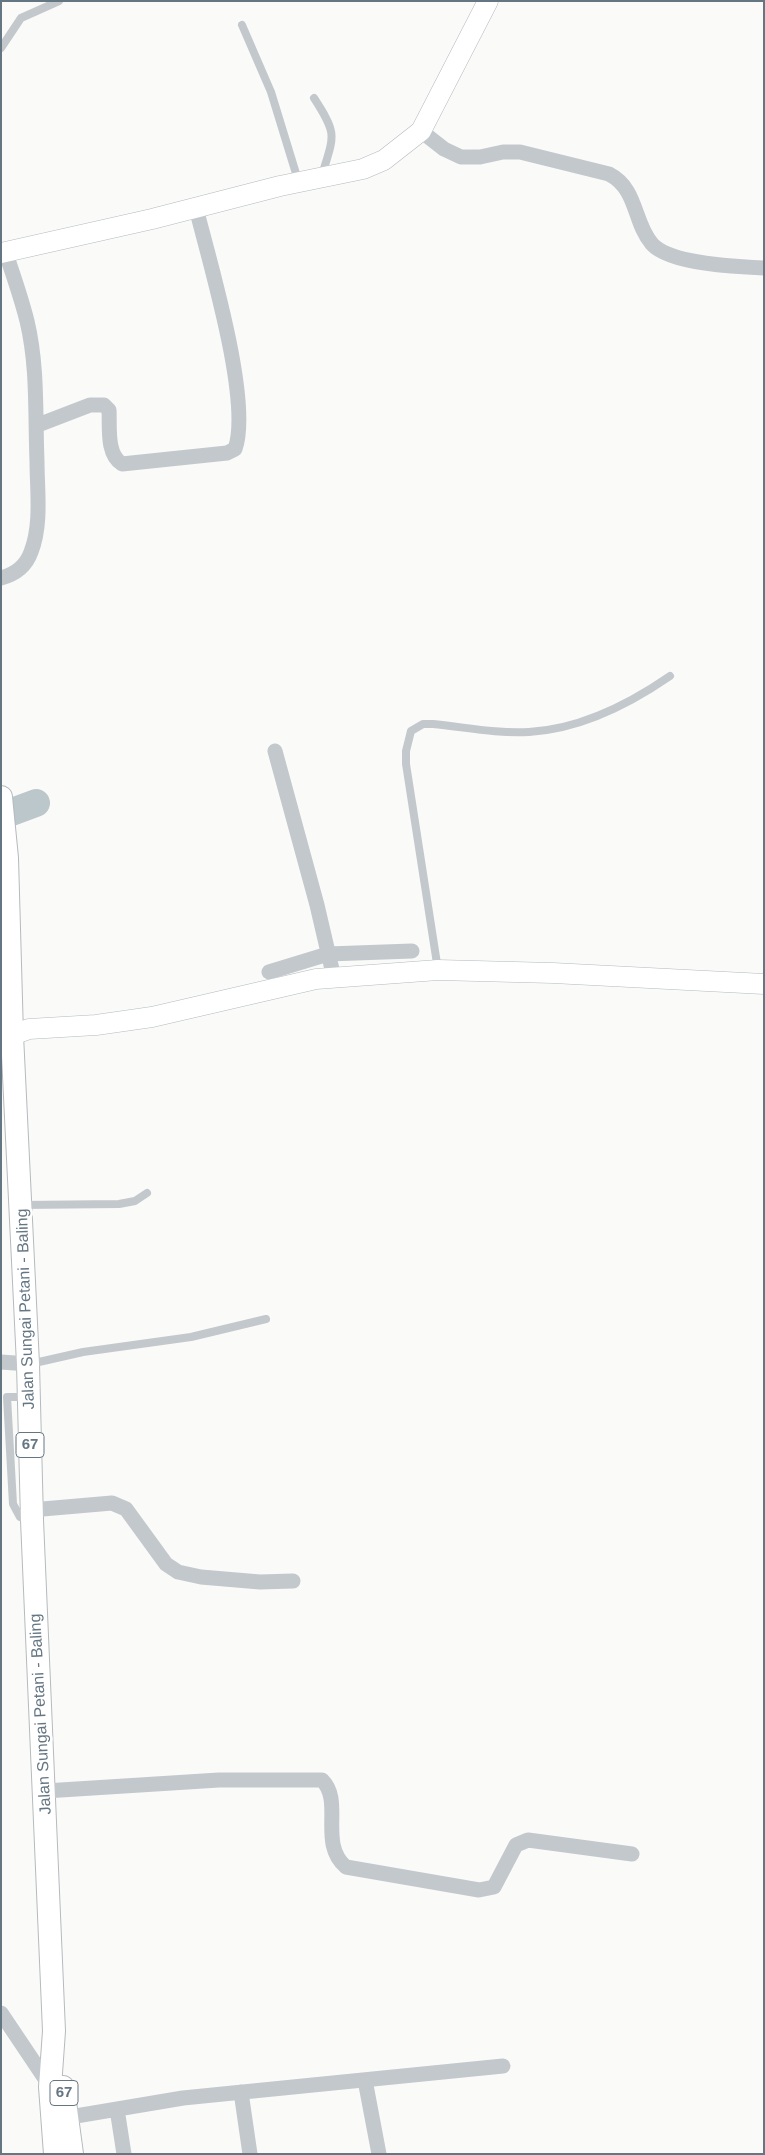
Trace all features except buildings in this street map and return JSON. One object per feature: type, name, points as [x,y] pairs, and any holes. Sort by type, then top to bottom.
[{"type":"main road","name":"Jalan Sungai Petani - Baling","points":[[1,797],[7,858],[7,1039],[22,1205],[31,1515],[59,2119],[55,2154]]},
{"type":"main road","name":"Jalan Sungai Petani - Baling","points":[[54,2031],[50,2087],[72,2154]]},
{"type":"street","points":[[1,578],[21,569],[31,552],[35,539],[38,425],[34,360],[27,321],[3,252],[196,208],[299,182],[363,169],[384,160],[421,131],[488,1]]},
{"type":"street","points":[[421,131],[444,149],[461,156],[480,157],[503,152],[520,152],[609,174],[617,178],[629,193],[648,238],[660,251],[712,263],[764,268]]},
{"type":"street","points":[[38,425],[90,405],[104,405],[109,410],[112,453],[115,460],[122,464],[228,453],[235,449],[240,436],[236,381],[222,311],[196,208]]},
{"type":"street","points":[[276,751],[334,978]]},
{"type":"street","points":[[269,972],[328,954],[412,951]]},
{"type":"street","points":[[7,1039],[29,1029],[96,1025],[152,1017],[282,986],[334,978],[438,970],[571,973],[764,984]]},
{"type":"street","points":[[1,1362],[28,1364]]},
{"type":"street","points":[[31,1515],[112,1503],[126,1509],[166,1564],[178,1572],[201,1577],[260,1582],[293,1581]]},
{"type":"street","points":[[45,1791],[219,1780],[322,1780],[327,1784],[331,1799],[334,1854],[346,1868],[479,1890],[494,1888],[516,1844],[528,1840],[632,1854]]},
{"type":"street","points":[[1,2013],[50,2087]]},
{"type":"street","points":[[59,2119],[184,2098],[503,2066]]},
{"type":"street","points":[[365,2080],[379,2154]]},
{"type":"street","points":[[241,2092],[250,2154]]},
{"type":"street","points":[[118,2109],[124,2154]]},
{"type":"lane","points":[[1,48],[22,18],[58,1]]},
{"type":"lane","points":[[242,25],[271,92],[299,182]]},
{"type":"lane","points":[[314,98],[331,129],[333,139],[321,177]]},
{"type":"lane","points":[[438,970],[406,764],[406,751],[411,731],[423,724],[502,732],[549,730],[601,716],[626,705],[670,676]]},
{"type":"lane","points":[[22,1205],[119,1204],[135,1201],[147,1193]]},
{"type":"lane","points":[[28,1364],[83,1352],[191,1337],[266,1319]]},
{"type":"waterway","points":[[1,816],[36,803]]}]
